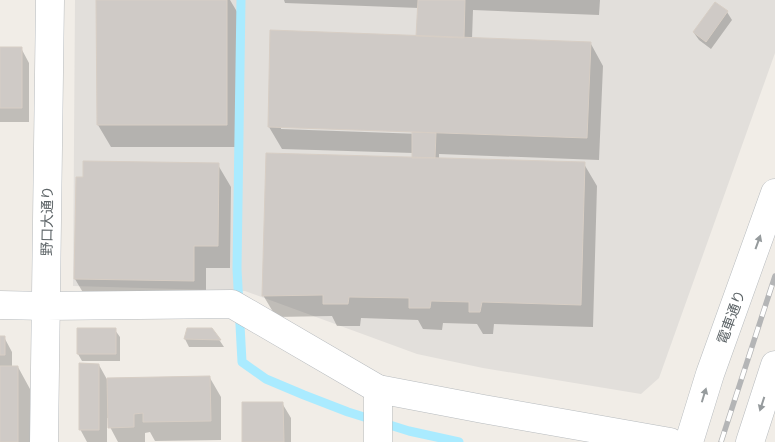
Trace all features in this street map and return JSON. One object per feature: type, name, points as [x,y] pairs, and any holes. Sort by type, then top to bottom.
[{"type":"street","name":"野口大通り","points":[[44,442],[50,0]]},
{"type":"street","name":"電車通り","points":[[689,442],[710,374],[775,194]]},
{"type":"street","points":[[0,305],[232,304],[378,389],[482,410],[670,442]]},
{"type":"street","points":[[750,442],[775,365]]},
{"type":"street","points":[[378,389],[378,442]]},
{"type":"shaded area","points":[[75,0],[775,0],[775,53],[659,378],[641,394],[483,368],[417,354],[245,291],[73,286]]},
{"type":"building","points":[[96,0],[227,0],[227,125],[97,125]]},
{"type":"building","points":[[418,0],[465,0],[464,38],[416,36]]},
{"type":"building","points":[[715,2],[728,11],[706,42],[693,32]]},
{"type":"building","points":[[270,30],[591,42],[587,138],[268,127]]},
{"type":"building","points":[[0,47],[22,47],[22,108],[0,108]]},
{"type":"building","points":[[412,132],[436,133],[435,158],[412,158]]},
{"type":"building","points":[[266,153],[585,162],[581,305],[482,302],[480,312],[469,312],[469,302],[431,301],[430,308],[409,308],[409,298],[349,297],[348,304],[323,304],[323,295],[262,296]]},
{"type":"building","points":[[83,161],[219,163],[218,246],[194,246],[194,281],[74,279],[76,177],[83,177]]},
{"type":"building","points":[[77,328],[116,328],[116,354],[77,354]]},
{"type":"building","points":[[187,328],[212,328],[221,340],[184,339]]},
{"type":"building","points":[[0,336],[5,336],[5,355],[0,355]]},
{"type":"building","points":[[79,363],[99,364],[99,430],[79,430]]},
{"type":"building","points":[[0,366],[18,366],[18,442],[0,442]]},
{"type":"building","points":[[210,376],[211,421],[143,422],[143,413],[134,414],[134,427],[108,428],[107,378]]},
{"type":"building","points":[[242,402],[283,402],[284,442],[242,442]]},
{"type":"waterway","points":[[241,0],[237,269],[242,362],[266,379],[348,412],[409,431],[459,442]]},
{"type":"railway","points":[[721,442],[775,276]]}]
